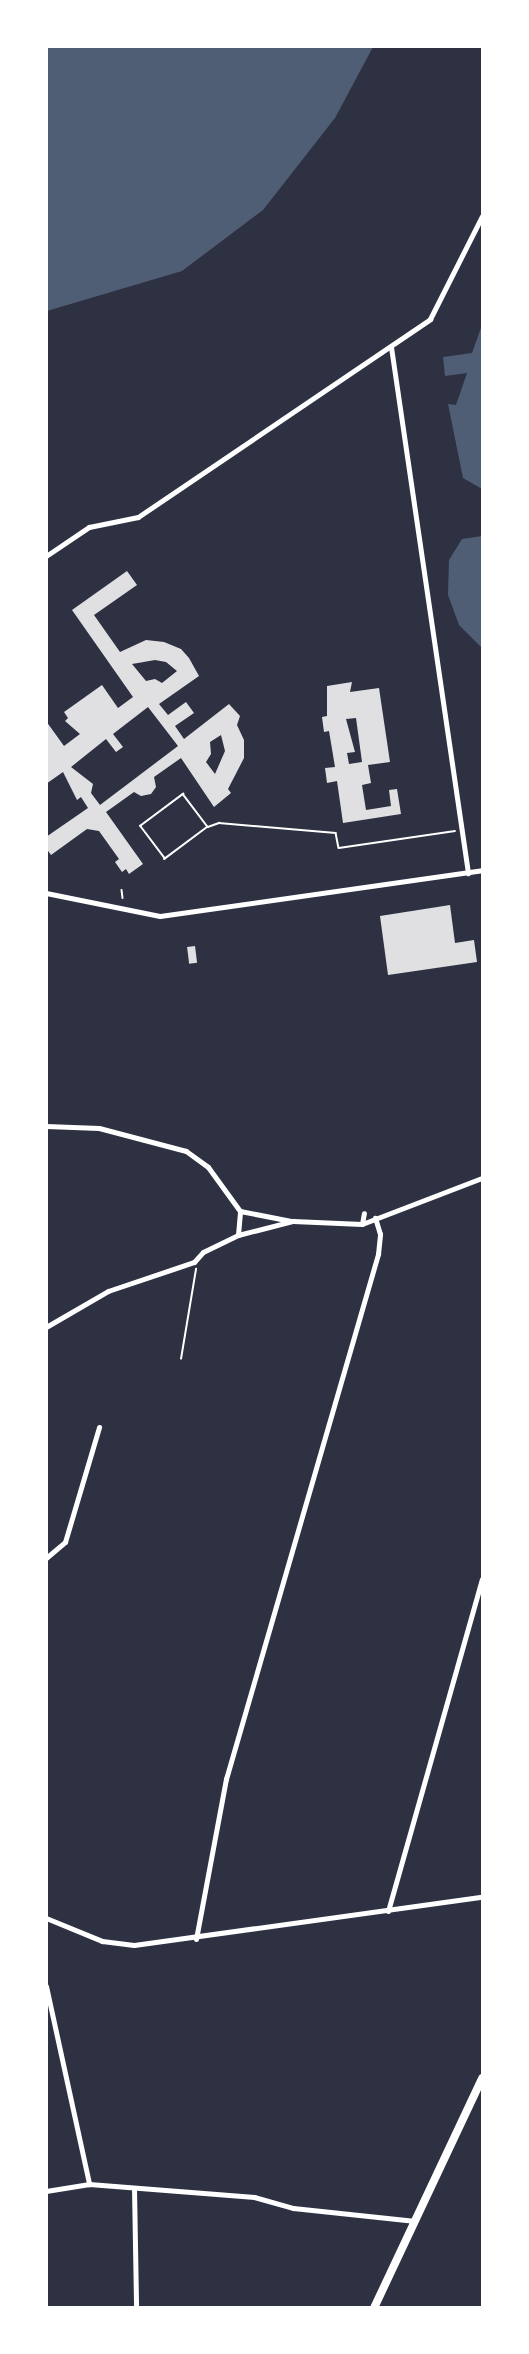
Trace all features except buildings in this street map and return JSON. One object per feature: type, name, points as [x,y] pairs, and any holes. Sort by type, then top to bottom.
[{"type":"highway","points":[[374,2307],[483,2078]]},
{"type":"street","points":[[46,556],[89,527],[138,518],[391,347],[434,315],[483,216]]},
{"type":"street","points":[[391,347],[468,873]]},
{"type":"street","points":[[46,892],[160,916],[483,870]]},
{"type":"street","points":[[46,1126],[93,1126],[186,1150],[208,1167],[240,1211],[238,1236]]},
{"type":"street","points":[[240,1211],[293,1221],[362,1224],[483,1178]]},
{"type":"street","points":[[362,1224],[364,1213]]},
{"type":"street","points":[[196,1939],[226,1779],[378,1254],[380,1234],[375,1218]]},
{"type":"street","points":[[46,1327],[108,1291],[194,1262],[203,1252],[238,1236],[293,1221]]},
{"type":"street","points":[[46,1558],[65,1542],[99,1427]]},
{"type":"street","points":[[388,1911],[483,1579]]},
{"type":"street","points":[[47,1920],[102,1941],[134,1945],[196,1939],[483,1897]]},
{"type":"street","points":[[46,1986],[89,2184]]},
{"type":"street","points":[[46,2191],[89,2184],[254,2197],[292,2208],[415,2221]]},
{"type":"street","points":[[134,2188],[136,2307]]},
{"type":"path","points":[[208,827],[183,794],[140,826],[165,859],[208,827],[219,823],[336,832],[339,848],[462,830]]},
{"type":"path","points":[[122,890],[123,898]]},
{"type":"path","points":[[181,1359],[196,1271],[194,1262]]},
{"type":"water","points":[[46,47],[373,47],[335,118],[263,210],[182,271],[47,311]]},
{"type":"water","points":[[482,325],[482,489],[463,478],[448,404],[456,405],[467,373],[445,376],[443,357],[472,353]]},
{"type":"water","points":[[482,536],[482,648],[459,625],[448,595],[449,560],[462,539]]}]
